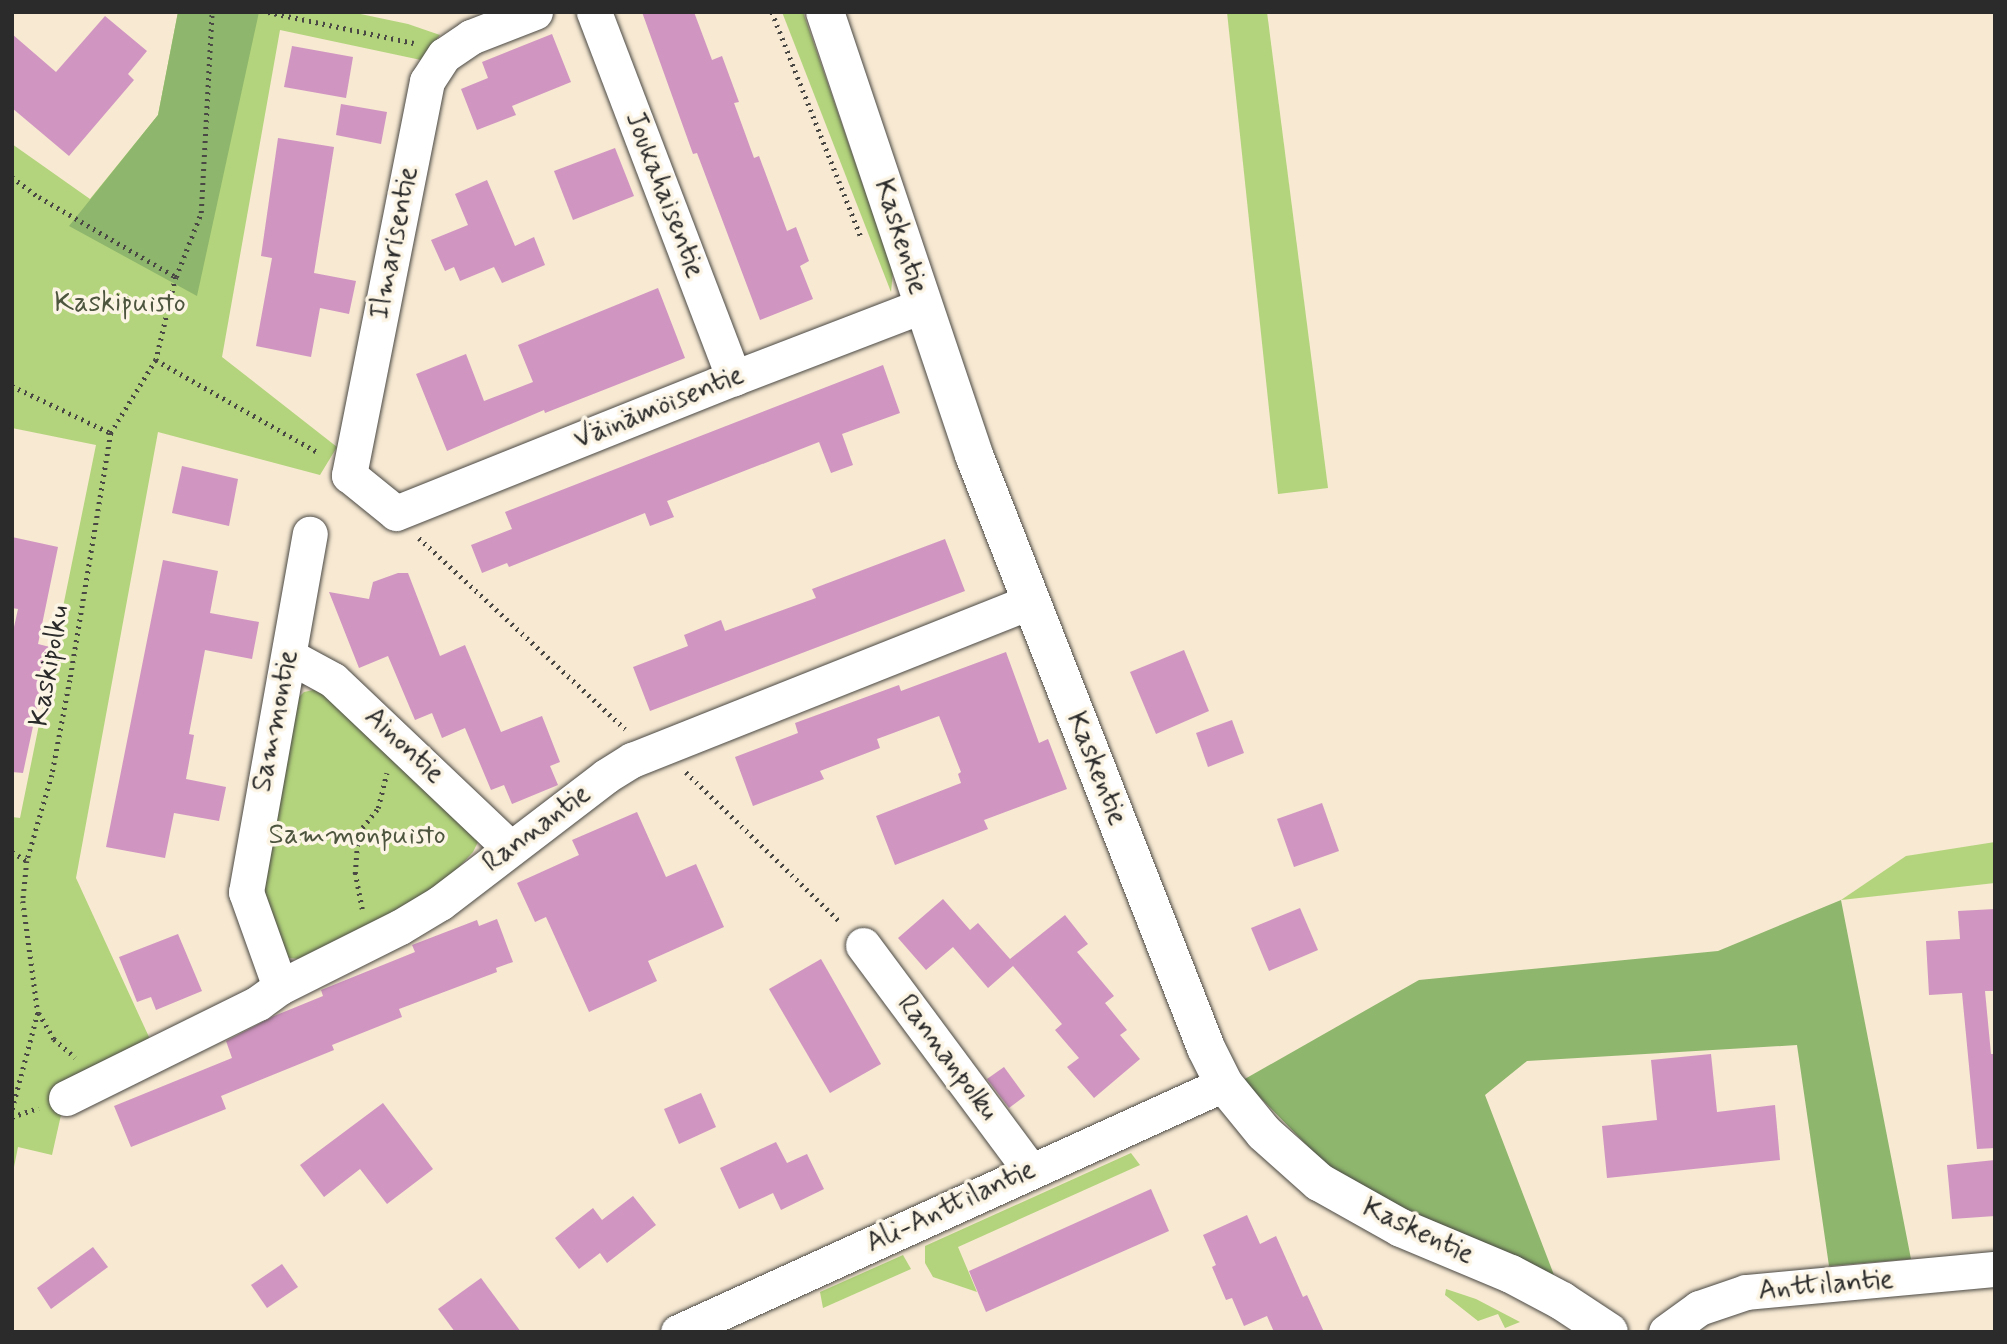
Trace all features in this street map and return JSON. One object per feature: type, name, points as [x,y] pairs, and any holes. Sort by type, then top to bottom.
[{"type":"street","name":"Ilmarisentie","points":[[349,475],[427,82],[444,55],[471,37],[535,12]]},
{"type":"street","name":"Joukahaisentie","points":[[594,12],[734,378]]},
{"type":"street","name":"Kaskentie","points":[[825,12],[922,306],[1029,602],[1206,1048],[1224,1084],[1264,1133],[1319,1182],[1401,1228],[1511,1274],[1562,1301],[1609,1332]]},
{"type":"street","name":"Väinämöisentie","points":[[349,475],[396,513],[922,306]]},
{"type":"street","name":"Sammontie","points":[[280,987],[246,892],[310,534]]},
{"type":"street","name":"Rannantie","points":[[66,1098],[258,1003],[280,987],[376,939],[440,903],[510,848],[632,760],[1029,602]]},
{"type":"street","name":"Ainontie","points":[[289,656],[333,680],[510,848]]},
{"type":"street","name":"Rannanpolku","points":[[863,945],[1030,1170]]},
{"type":"street","name":"Ali-Anttilantie","points":[[678,1332],[1224,1084]]},
{"type":"street","name":"Anttilantie","points":[[1666,1332],[1699,1308],[1746,1292],[1995,1269]]},
{"type":"path","name":"Kaskipolku","points":[[12,1111],[38,1013],[23,901],[27,860],[51,775],[71,680],[111,433],[156,360],[176,277],[201,213],[212,12]]},
{"type":"path","points":[[268,12],[419,44],[444,55]]},
{"type":"path","points":[[12,177],[39,197],[176,277]]},
{"type":"path","points":[[156,360],[325,457],[349,475]]},
{"type":"path","points":[[12,386],[111,433]]},
{"type":"path","points":[[376,939],[362,913],[355,874],[358,833],[378,808],[383,777],[408,749]]},
{"type":"path","points":[[12,852],[27,860]]},
{"type":"path","points":[[38,1013],[54,1039],[80,1061],[106,1077]]},
{"type":"green space","name":"Kaskipuisto","points":[[178,12],[351,12],[408,24],[440,35],[421,60],[280,30],[222,357],[337,447],[320,475],[158,432],[76,878],[160,1061],[142,1077],[61,1115],[52,1155],[18,1147],[12,1177],[12,817],[20,818],[96,445],[12,428],[12,144],[90,199],[158,115]]},
{"type":"green space","points":[[178,12],[259,12],[197,296],[69,226],[158,115]]},
{"type":"green space","points":[[782,12],[803,12],[893,272],[891,292]]},
{"type":"green space","points":[[1227,12],[1267,12],[1328,488],[1278,494]]},
{"type":"green space","name":"Sammonpuisto","points":[[318,689],[480,838],[473,852],[449,878],[414,903],[300,959],[289,958],[283,953],[261,885],[294,702],[304,692]]},
{"type":"green space","points":[[1995,842],[1995,883],[1841,900],[1906,856]]},
{"type":"green space","points":[[1841,900],[1911,1259],[1829,1266],[1797,1045],[1527,1061],[1485,1095],[1554,1275],[1341,1180],[1243,1080],[1419,980],[1718,951]]},
{"type":"green space","points":[[1131,1153],[1140,1165],[958,1247],[977,1292],[933,1277],[925,1263],[925,1246]]},
{"type":"green space","points":[[903,1255],[911,1269],[823,1308],[820,1292]]},
{"type":"green space","points":[[1446,1289],[1476,1299],[1520,1322],[1505,1328],[1498,1314],[1478,1321],[1445,1295]]},
{"type":"building","points":[[642,12],[694,12],[712,60],[722,56],[739,102],[734,103],[754,158],[759,156],[787,231],[796,227],[809,261],[800,266],[813,299],[760,320],[697,153],[693,154]]},
{"type":"building","points":[[105,16],[147,51],[128,74],[134,80],[69,156],[12,108],[12,34],[56,72]]},
{"type":"building","points":[[552,34],[571,82],[512,106],[516,115],[477,130],[461,89],[488,78],[482,62]]},
{"type":"building","points":[[292,46],[353,57],[346,98],[284,87]]},
{"type":"building","points":[[341,104],[387,112],[381,144],[336,135]]},
{"type":"building","points":[[278,138],[334,147],[314,273],[356,281],[349,314],[320,308],[311,357],[256,346],[272,258],[261,256]]},
{"type":"building","points":[[615,148],[634,196],[573,220],[554,171]]},
{"type":"building","points":[[487,180],[515,246],[534,237],[545,265],[502,283],[494,267],[460,281],[454,267],[445,271],[431,240],[468,225],[455,194]]},
{"type":"building","points":[[658,288],[685,358],[545,413],[544,410],[447,451],[416,374],[466,354],[484,401],[533,382],[518,345]]},
{"type":"building","points":[[883,365],[900,413],[842,434],[853,465],[831,473],[819,442],[667,501],[674,517],[650,526],[645,513],[509,567],[507,563],[482,573],[471,545],[512,529],[505,512]]},
{"type":"building","points":[[182,466],[238,479],[229,526],[172,513]]},
{"type":"building","points":[[12,537],[58,547],[38,644],[50,647],[23,773],[12,772],[12,636],[18,609],[12,608]]},
{"type":"building","points":[[945,539],[965,591],[650,711],[633,667],[688,646],[684,635],[721,620],[725,631],[816,598],[812,589]]},
{"type":"building","points":[[163,560],[218,571],[210,613],[259,622],[252,659],[205,650],[189,734],[194,735],[186,779],[226,787],[219,821],[174,813],[165,858],[106,847]]},
{"type":"building","points":[[398,573],[408,573],[440,656],[465,645],[501,732],[542,716],[560,762],[550,766],[558,785],[512,804],[504,785],[491,790],[465,728],[442,738],[432,713],[415,720],[388,656],[359,668],[329,592],[369,599],[373,582]]},
{"type":"building","points":[[1184,650],[1209,711],[1156,734],[1130,672]]},
{"type":"building","points":[[1006,652],[1039,743],[1048,739],[1067,789],[984,820],[988,829],[895,865],[876,816],[961,783],[958,774],[961,772],[939,716],[877,739],[880,748],[820,771],[824,779],[753,806],[735,757],[798,733],[795,723],[899,685],[901,691]]},
{"type":"building","points":[[1232,720],[1244,753],[1208,767],[1196,733]]},
{"type":"building","points":[[1322,803],[1339,851],[1294,867],[1277,819]]},
{"type":"building","points":[[637,812],[666,877],[696,864],[724,927],[648,961],[657,981],[589,1012],[546,917],[535,922],[517,883],[579,855],[572,840]]},
{"type":"building","points":[[943,899],[970,930],[978,923],[1010,959],[1065,915],[1088,944],[1077,952],[1114,996],[1105,1003],[1127,1030],[1120,1035],[1140,1059],[1094,1098],[1067,1067],[1079,1058],[1055,1030],[1062,1024],[1013,966],[988,988],[953,947],[926,970],[898,938]]},
{"type":"building","points":[[1300,908],[1318,950],[1269,971],[1251,928]]},
{"type":"building","points":[[1995,909],[1995,991],[1985,991],[1991,1054],[1995,1054],[1995,1148],[1977,1149],[1962,993],[1929,995],[1926,941],[1960,939],[1958,911]]},
{"type":"building","points":[[497,919],[513,962],[496,968],[497,972],[399,1009],[402,1017],[332,1045],[334,1050],[221,1096],[226,1109],[131,1147],[114,1106],[232,1058],[226,1041],[274,1016],[323,996],[321,990],[415,952],[412,945],[477,920],[479,926]]},
{"type":"building","points":[[178,934],[202,991],[156,1010],[151,997],[137,1002],[119,957]]},
{"type":"building","points":[[821,959],[881,1064],[830,1093],[769,989]]},
{"type":"building","points":[[1711,1054],[1717,1112],[1775,1105],[1780,1160],[1607,1178],[1602,1126],[1657,1120],[1651,1060]]},
{"type":"building","points":[[1004,1067],[1025,1096],[1009,1108],[987,1079]]},
{"type":"building","points":[[701,1093],[716,1127],[679,1144],[664,1109]]},
{"type":"building","points":[[383,1103],[433,1169],[387,1204],[360,1169],[324,1197],[300,1165]]},
{"type":"building","points":[[776,1142],[787,1163],[807,1154],[824,1189],[781,1210],[773,1193],[739,1209],[720,1168]]},
{"type":"building","points":[[1995,1160],[1995,1216],[1952,1219],[1947,1165]]},
{"type":"building","points":[[1151,1189],[1169,1231],[986,1312],[969,1271]]},
{"type":"building","points":[[633,1196],[656,1225],[607,1263],[600,1253],[579,1269],[555,1238],[593,1208],[602,1220]]},
{"type":"building","points":[[1247,1215],[1260,1244],[1276,1236],[1303,1297],[1307,1295],[1324,1332],[1274,1332],[1267,1316],[1244,1326],[1232,1298],[1226,1300],[1212,1267],[1216,1265],[1203,1235]]},
{"type":"building","points":[[93,1247],[108,1267],[51,1309],[37,1288]]},
{"type":"building","points":[[282,1264],[298,1287],[267,1308],[251,1285]]},
{"type":"building","points":[[481,1278],[521,1332],[455,1332],[438,1309]]}]
